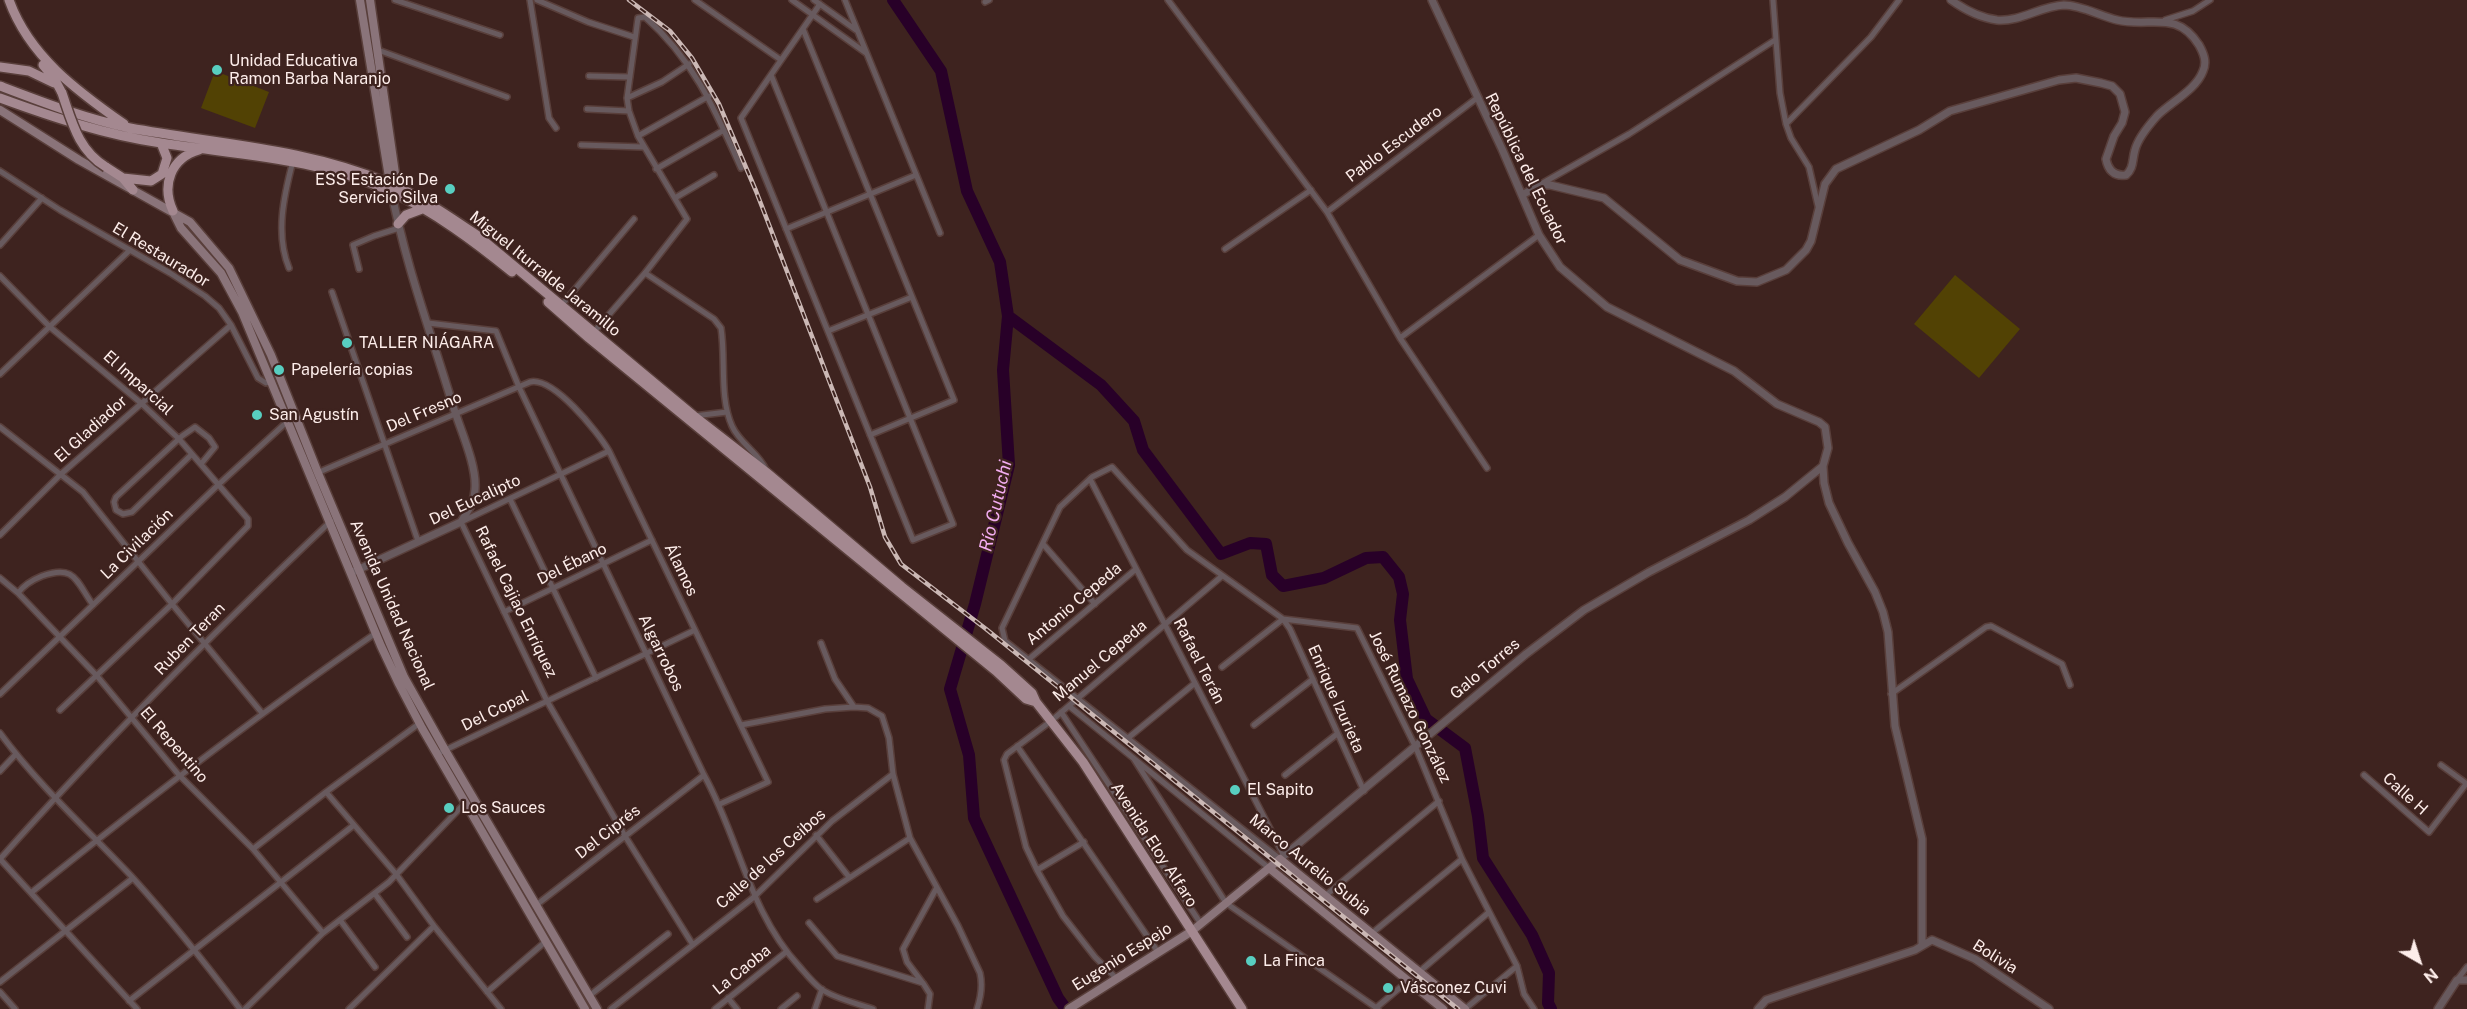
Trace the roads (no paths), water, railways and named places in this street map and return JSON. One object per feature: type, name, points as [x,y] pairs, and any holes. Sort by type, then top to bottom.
[{"type":"main road","points":[[9,0],[24,40],[61,90],[81,144],[92,159],[123,178],[133,190]]},
{"type":"main road","name":"Rafael Cajiao Enríquez","points":[[360,0],[374,46]]},
{"type":"main road","name":"Rafael Cajiao Enríquez","points":[[369,0],[394,189]]},
{"type":"main road","points":[[0,1],[15,15],[28,37],[50,65],[78,91],[130,128]]},
{"type":"main road","points":[[0,67],[29,71],[46,78],[61,90]]},
{"type":"main road","name":"Miguel Iturralde Jaramillo","points":[[0,86],[84,116],[130,128],[294,153],[334,163],[449,216],[478,236],[591,335],[900,590]]},
{"type":"main road","name":"Miguel Iturralde Jaramillo","points":[[0,98],[82,126],[161,143],[293,161],[394,189],[474,242],[560,308]]},
{"type":"main road","points":[[0,111],[79,160],[173,211]]},
{"type":"main road","points":[[123,178],[151,181],[162,174],[166,159],[161,143]]},
{"type":"main road","points":[[173,211],[167,192],[170,172],[183,157],[202,149]]},
{"type":"main road","points":[[399,226],[406,215],[422,209]]},
{"type":"main road","name":"Avenida Unidad Nacional","points":[[173,211],[181,228],[220,273],[275,379],[379,631],[420,723],[441,752],[597,1009]]},
{"type":"main road","name":"Miguel Iturralde Jaramillo","points":[[591,335],[766,472],[900,590]]},
{"type":"main road","name":"Avenida Unidad Nacional","points":[[315,474],[331,522],[355,571]]},
{"type":"main road","name":"Avenida Eloy Alfaro","points":[[900,590],[1032,693],[1036,702],[1083,762],[1242,1009]]},
{"type":"main road","name":"Avenida Unidad Nacional","points":[[379,631],[465,802],[585,1009]]},
{"type":"main road","name":"Galo Torres","points":[[1192,931],[1282,858]]},
{"type":"main road","name":"Marco Aurelio Subia","points":[[1282,858],[1371,934],[1465,1009]]},
{"type":"main road","name":"Marco Aurelio Subia","points":[[1269,868],[1443,1009]]},
{"type":"main road","name":"Eugenio Espejo","points":[[1069,1009],[1192,931]]},
{"type":"street","points":[[395,0],[500,35]]},
{"type":"street","points":[[530,0],[549,118],[556,128]]},
{"type":"street","points":[[537,0],[588,22],[634,37]]},
{"type":"street","points":[[695,0],[781,60]]},
{"type":"street","points":[[792,0],[867,54]]},
{"type":"street","points":[[814,0],[858,31]]},
{"type":"street","points":[[845,0],[940,233]]},
{"type":"street","points":[[1168,0],[1327,212],[1400,338],[1487,468]]},
{"type":"street","name":"República del Ecuador","points":[[1432,0],[1539,235],[1560,267],[1607,308],[1734,371],[1778,404],[1819,422],[1825,427],[1828,435],[1828,448],[1823,466],[1829,503],[1883,612],[1888,632],[1895,726],[1922,840],[1922,945]]},
{"type":"street","points":[[1773,0],[1780,93],[1786,124],[1791,138],[1809,167],[1818,206]]},
{"type":"street","points":[[1786,124],[1872,37],[1899,0]]},
{"type":"street","points":[[1952,0],[1981,16],[1999,20],[2066,5],[2133,24],[2165,20],[2193,11],[2210,0]]},
{"type":"street","points":[[771,75],[953,524],[913,540],[741,118],[820,4]]},
{"type":"street","points":[[591,335],[645,273],[687,219],[643,147],[629,111],[627,98],[638,18],[645,17],[667,36],[689,64],[709,96],[741,168]]},
{"type":"street","points":[[1540,185],[1556,186],[1604,198],[1680,260],[1737,281],[1757,282],[1786,270],[1801,258],[1811,241],[1818,206],[1829,176],[1848,162],[1919,130],[1950,111],[2059,80],[2076,78],[2101,82],[2112,86],[2120,94],[2125,112],[2106,159],[2110,171],[2116,175],[2126,175],[2134,162],[2134,150],[2142,135],[2158,115],[2198,80],[2203,71],[2204,53],[2196,41],[2183,28],[2165,20]]},
{"type":"street","points":[[803,29],[954,400],[870,435]]},
{"type":"street","points":[[1522,195],[1629,134],[1775,40]]},
{"type":"street","points":[[374,46],[507,97]]},
{"type":"street","points":[[627,98],[653,87],[689,64]]},
{"type":"street","points":[[589,76],[630,77]]},
{"type":"street","points":[[638,136],[709,96]]},
{"type":"street","name":"Pablo Escudero","points":[[1327,212],[1477,98]]},
{"type":"street","points":[[587,109],[629,111]]},
{"type":"street","points":[[656,169],[724,130]]},
{"type":"street","points":[[581,145],[643,147]]},
{"type":"street","points":[[289,267],[282,243],[283,211],[293,161]]},
{"type":"street","name":"El Restaurador","points":[[0,171],[205,296],[219,308],[231,325],[258,378],[266,383],[275,379]]},
{"type":"street","points":[[675,198],[714,175]]},
{"type":"street","points":[[786,229],[916,175]]},
{"type":"street","name":"Rafael Cajiao Enríquez","points":[[394,189],[395,211],[399,226],[472,469],[475,489],[470,508],[461,522],[546,701],[625,836],[693,945]]},
{"type":"street","points":[[1225,249],[1311,190]]},
{"type":"street","points":[[0,245],[42,198]]},
{"type":"street","points":[[560,308],[634,219]]},
{"type":"street","points":[[359,269],[353,245],[399,226]]},
{"type":"street","points":[[1400,338],[1539,235]]},
{"type":"street","points":[[0,374],[130,250]]},
{"type":"street","points":[[645,273],[714,319],[721,328],[727,412],[736,434],[762,462],[766,472]]},
{"type":"street","name":"El Imparcial","points":[[0,276],[50,327],[141,403],[179,439],[248,519],[248,526],[172,604]]},
{"type":"street","points":[[332,292],[418,541]]},
{"type":"street","points":[[828,331],[912,297]]},
{"type":"street","name":"Algarrobos","points":[[428,323],[496,331],[519,387],[560,474],[720,804],[754,897],[786,952],[822,989],[873,1009]]},
{"type":"street","name":"El Gladiador","points":[[0,535],[61,474],[231,325]]},
{"type":"street","name":"Del Fresno","points":[[315,474],[519,387],[535,381],[548,385]]},
{"type":"street","name":"Álamos","points":[[548,385],[585,419],[609,451],[768,782],[720,804]]},
{"type":"street","points":[[694,416],[727,412]]},
{"type":"street","name":"La Civilación","points":[[0,694],[218,485],[292,419]]},
{"type":"street","points":[[0,427],[83,492],[262,713]]},
{"type":"street","points":[[192,454],[132,512],[123,514],[116,510],[114,502],[116,497],[195,427],[214,444],[214,450],[201,464]]},
{"type":"street","name":"Del Eucalipto","points":[[355,571],[609,451]]},
{"type":"street","name":"Galo Torres","points":[[1282,858],[1584,610],[1641,576],[1749,520],[1785,497],[1823,466]]},
{"type":"street","name":"José Rumazo González","points":[[1090,479],[1112,467],[1187,550],[1283,619],[1357,628],[1416,748],[1461,859],[1517,966],[1524,994],[1534,1009]]},
{"type":"street","points":[[1090,479],[1060,507],[1043,544],[1095,604]]},
{"type":"street","name":"Rafael Terán","points":[[1090,479],[1282,858]]},
{"type":"street","points":[[510,499],[596,678]]},
{"type":"street","name":"Ruben Teran","points":[[0,859],[55,798],[204,643],[331,522]]},
{"type":"street","name":"Del Ébano","points":[[504,612],[652,540]]},
{"type":"street","name":"Marco Aurelio Subia","points":[[1043,544],[1002,628],[1005,641],[1282,858]]},
{"type":"street","name":"Antonio Cepeda","points":[[1029,659],[1136,569]]},
{"type":"street","points":[[18,593],[34,579],[56,571],[66,571],[73,576],[93,605]]},
{"type":"street","name":"Manuel Cepeda","points":[[1017,746],[1051,721],[1222,576]]},
{"type":"street","name":"El Repentino","points":[[0,578],[18,593],[96,676],[179,774],[253,849],[323,933]]},
{"type":"street","points":[[60,710],[172,604]]},
{"type":"street","points":[[1222,667],[1283,619]]},
{"type":"street","name":"Enrique Izurieta","points":[[1283,619],[1290,629],[1364,791]]},
{"type":"street","points":[[1891,694],[1986,627],[1991,626],[2062,664],[2070,685]]},
{"type":"street","name":"Del Copal","points":[[441,752],[695,630]]},
{"type":"street","points":[[32,892],[179,774],[379,631]]},
{"type":"street","points":[[821,643],[835,680],[854,707]]},
{"type":"street","points":[[1254,725],[1313,679]]},
{"type":"street","points":[[1128,738],[1195,683]]},
{"type":"street","name":"Marco Aurelio Subia","points":[[1069,706],[1269,868]]},
{"type":"street","points":[[741,725],[854,707],[868,708],[882,717],[889,738],[893,774],[910,838],[958,926],[980,973],[981,989],[976,1009]]},
{"type":"street","points":[[1061,712],[1201,924]]},
{"type":"street","points":[[253,849],[420,723]]},
{"type":"street","points":[[0,733],[55,798],[133,878],[195,950],[240,1009]]},
{"type":"street","points":[[1285,775],[1337,734]]},
{"type":"street","points":[[1117,979],[1095,957],[1063,916],[1026,847],[1004,760],[1007,754],[1017,746],[1158,952]]},
{"type":"street","points":[[0,771],[16,754]]},
{"type":"street","points":[[1134,759],[1226,903],[1378,1008],[1408,981]]},
{"type":"street","points":[[2441,765],[2467,784]]},
{"type":"street","name":"Calle de los Ceibos","points":[[611,1009],[754,897],[816,835],[893,774]]},
{"type":"street","name":"Del Ciprés","points":[[528,912],[704,775]]},
{"type":"street","name":"Calle H","points":[[2364,775],[2429,832],[2467,784]]},
{"type":"street","points":[[326,792],[396,874],[434,926],[501,1009]]},
{"type":"street","points":[[1325,896],[1439,801]]},
{"type":"street","points":[[246,1009],[323,933],[375,894],[465,802]]},
{"type":"street","points":[[129,1001],[354,825]]},
{"type":"street","points":[[816,835],[849,877]]},
{"type":"street","points":[[817,898],[910,838]]},
{"type":"street","points":[[1037,870],[1084,842]]},
{"type":"street","points":[[0,859],[137,1009]]},
{"type":"street","points":[[1371,934],[1461,859]]},
{"type":"street","points":[[0,982],[133,878]]},
{"type":"street","points":[[928,1009],[930,994],[907,962],[903,949],[936,889]]},
{"type":"street","points":[[375,894],[407,938]]},
{"type":"street","points":[[1419,972],[1488,913]]},
{"type":"street","points":[[340,920],[375,967]]},
{"type":"street","points":[[809,923],[837,956],[923,983]]},
{"type":"street","points":[[349,1009],[434,926]]},
{"type":"street","points":[[589,996],[668,934]]},
{"type":"street","name":"Bolivia","points":[[1922,945],[1932,940],[1975,959],[2049,1009]]},
{"type":"street","points":[[487,992],[545,942]]},
{"type":"street","points":[[1758,1009],[1766,1000],[1915,950],[1922,945]]},
{"type":"street","name":"La Caoba","points":[[715,1009],[786,952]]},
{"type":"street","points":[[1465,1009],[1517,966]]},
{"type":"street","points":[[2438,1009],[2467,967]]},
{"type":"street","points":[[2457,980],[2467,980]]},
{"type":"street","points":[[815,1009],[822,989]]},
{"type":"street","points":[[0,992],[15,1009]]},
{"type":"street","points":[[781,1009],[797,996]]},
{"type":"street","points":[[728,998],[737,1009]]},
{"type":"waterway","name":"Río Cutuchi","points":[[893,0],[941,71],[967,191],[1000,262],[1008,316],[1003,370],[1009,465],[975,604],[950,689],[969,755],[974,818],[1058,998],[1066,1009]]},
{"type":"waterway","points":[[1008,316],[1101,385],[1134,421],[1143,450],[1221,554],[1250,543],[1266,544],[1272,575],[1283,586],[1324,578],[1366,558],[1383,557],[1399,577],[1403,594],[1400,620],[1407,679],[1426,719],[1465,748],[1478,816],[1483,858],[1532,935],[1549,973],[1548,1003],[1551,1009]]},
{"type":"railway","points":[[629,0],[670,31],[692,58],[719,104],[756,191],[870,487],[885,537],[901,564],[986,629],[1458,1009]]},
{"type":"place","name":"Unidad Educativa Ramon Barba Naranjo","points":[[217,70]]},
{"type":"place","name":"ESS Estación De Servicio Silva","points":[[450,189]]},
{"type":"place","name":"TALLER NIÁGARA","points":[[347,343]]},
{"type":"place","name":"Papelería copias","points":[[279,370]]},
{"type":"place","name":"San Agustín","points":[[257,415]]},
{"type":"place","name":"El Sapito","points":[[1235,790]]},
{"type":"place","name":"Los Sauces","points":[[449,808]]},
{"type":"place","name":"La Finca","points":[[1251,961]]},
{"type":"place","name":"Vásconez Cuvi","points":[[1388,988]]}]
